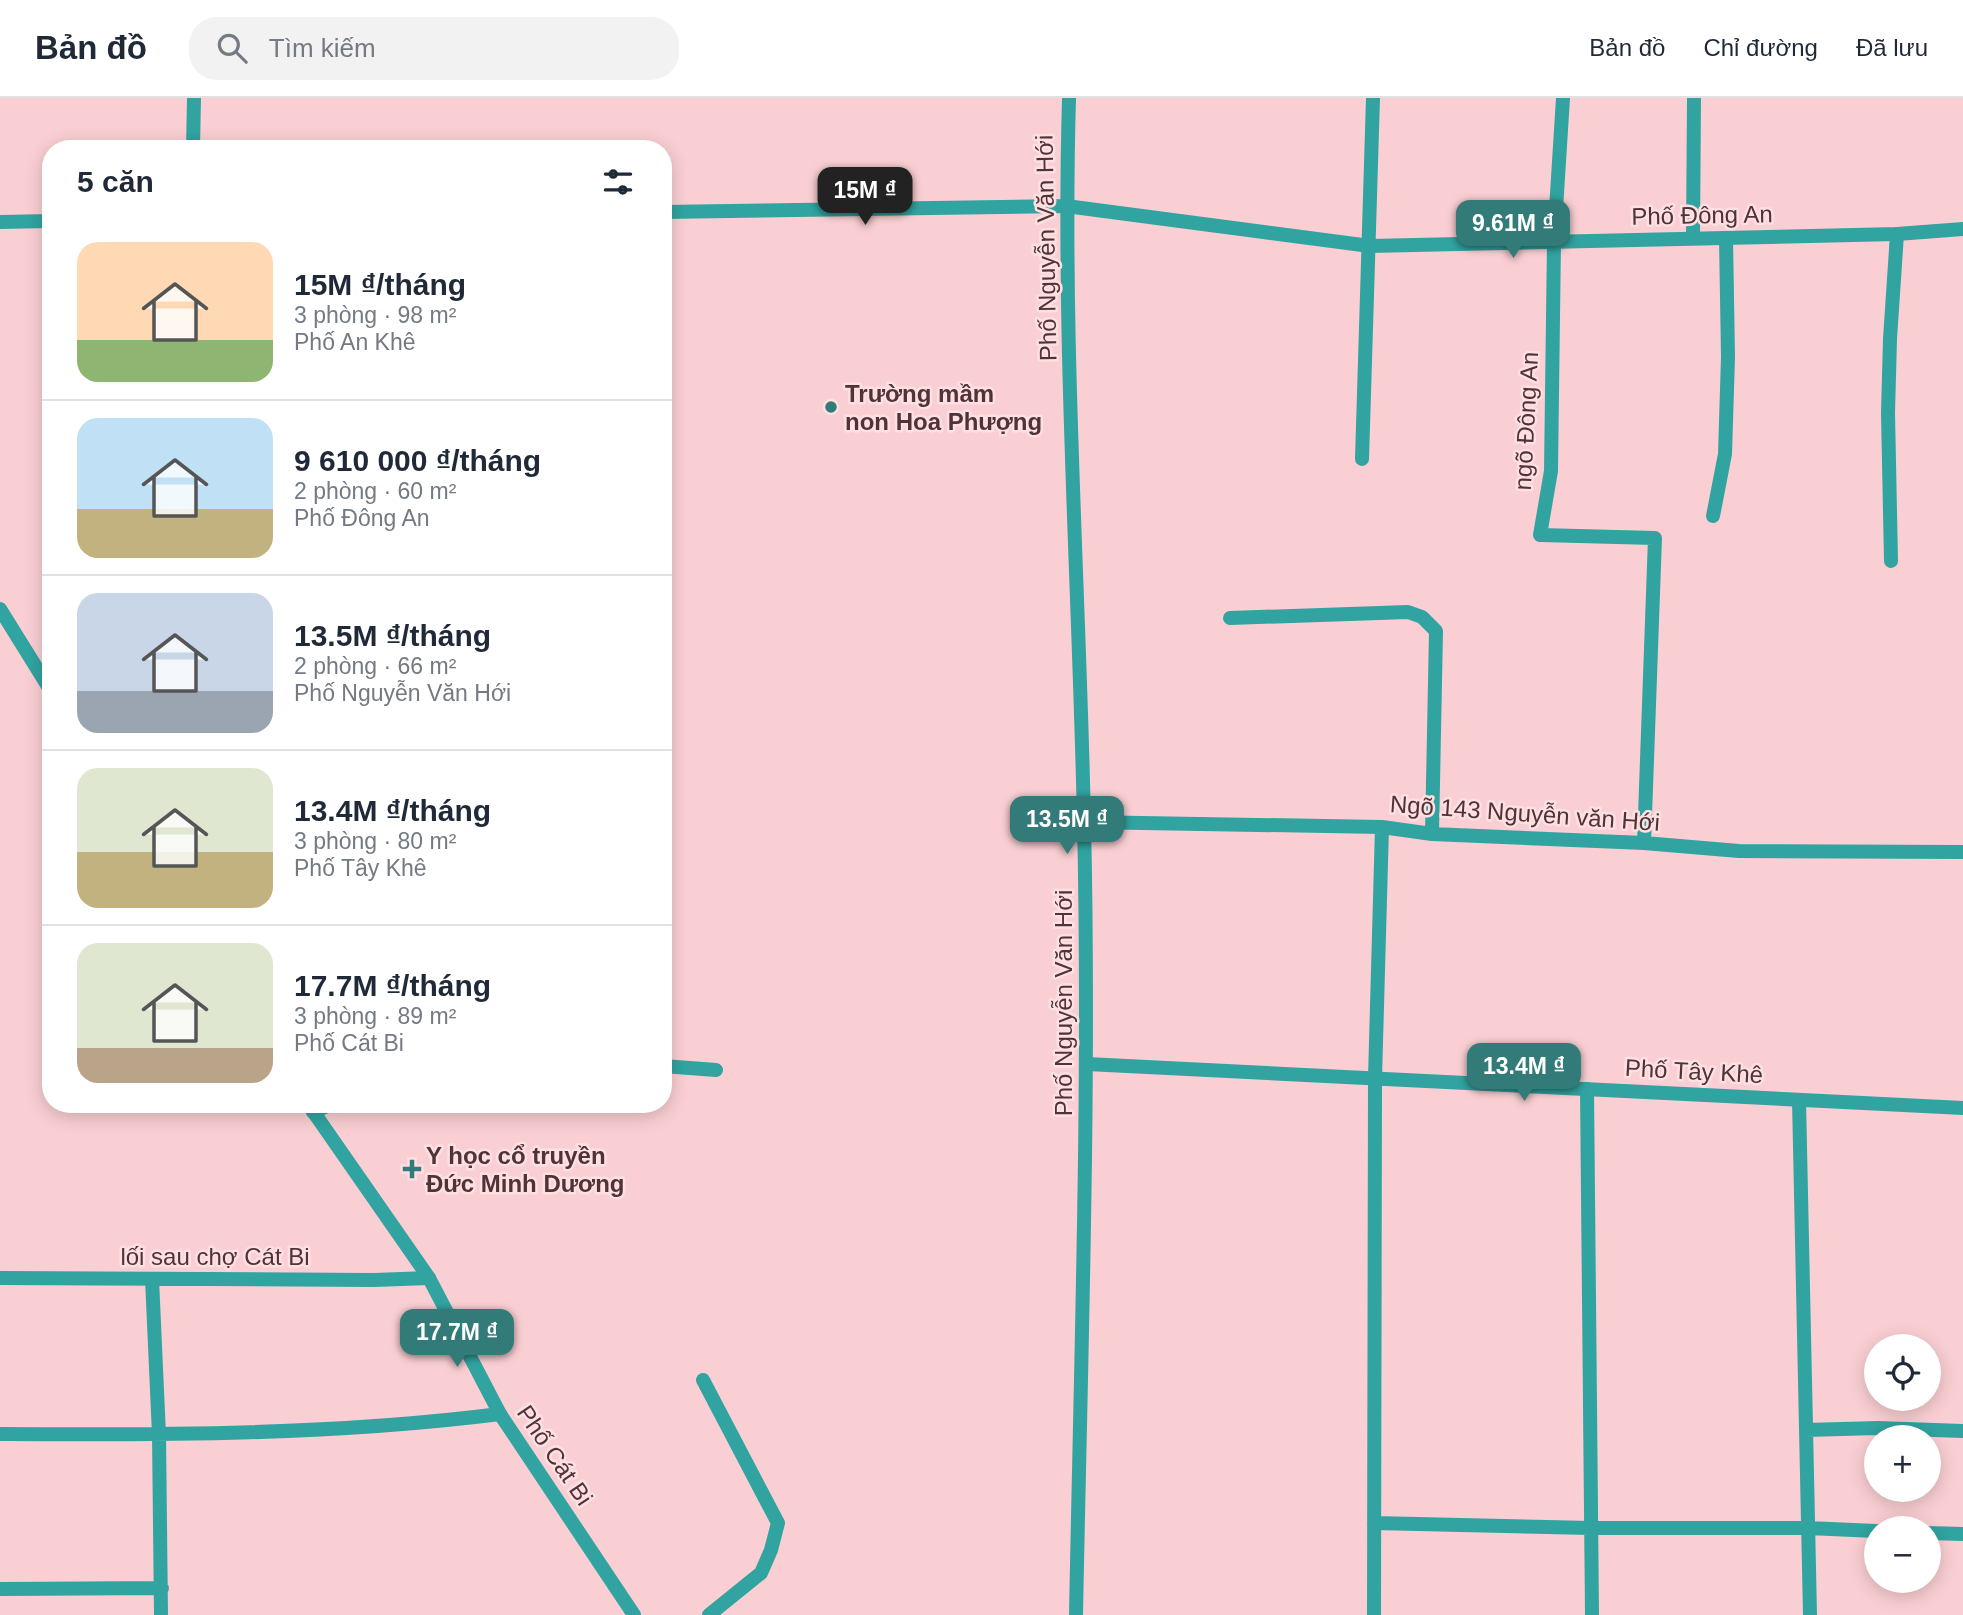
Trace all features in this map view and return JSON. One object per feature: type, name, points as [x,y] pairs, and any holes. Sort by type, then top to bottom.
[{"type":"street","points":[[193,140],[194,98]]},
{"type":"street","name":"Phố Nguyễn Văn Hới","points":[[1069,98],[1066,206],[1084,822],[1087,1064],[1076,1615]]},
{"type":"street","points":[[1362,459],[1373,98]]},
{"type":"street","name":"ngõ Đông An","points":[[1563,98],[1554,242],[1551,471],[1540,535],[1655,538],[1644,843]]},
{"type":"street","points":[[1693,238],[1694,98]]},
{"type":"street","name":"Phố Đông An","points":[[672,212],[1066,206],[1370,246],[1896,234],[1963,229]]},
{"type":"street","points":[[0,222],[42,221]]},
{"type":"street","points":[[1891,561],[1889,401],[1896,234]]},
{"type":"street","points":[[1713,516],[1725,454],[1728,357],[1726,238]]},
{"type":"street","points":[[0,609],[42,677]]},
{"type":"street","points":[[1230,618],[1408,612],[1422,617],[1436,631],[1432,834]]},
{"type":"street","name":"Ngõ 143 Nguyễn văn Hới","points":[[1084,822],[1382,827],[1432,834],[1644,843],[1739,851],[1963,852]]},
{"type":"street","points":[[1374,1615],[1375,1078],[1382,827]]},
{"type":"street","name":"Phố Tây Khê","points":[[1087,1064],[1963,1108]]},
{"type":"street","points":[[672,1067],[716,1070]]},
{"type":"street","points":[[1587,1088],[1592,1615]]},
{"type":"street","points":[[1800,1100],[1810,1615]]},
{"type":"street","name":"Phố Cát Bi","points":[[314,1113],[429,1278],[500,1414],[634,1615]]},
{"type":"street","name":"lối sau chợ Cát Bi","points":[[0,1279],[429,1278]]},
{"type":"street","points":[[152,1279],[159,1435],[161,1615]]},
{"type":"street","points":[[703,1380],[778,1523],[761,1573],[709,1615]]},
{"type":"street","points":[[0,1434],[159,1435],[420,1424],[500,1414]]},
{"type":"street","points":[[1806,1430],[1963,1430]]},
{"type":"street","points":[[1374,1523],[1864,1530]]},
{"type":"street","points":[[1941,1533],[1963,1534]]},
{"type":"street","points":[[0,1590],[162,1588]]},
{"type":"place","name":"Trường mầm non Hoa Phượng","points":[[831,407]]},
{"type":"place","name":"Y học cổ truyền Đức Minh Dương","points":[[412,1169]]}]
